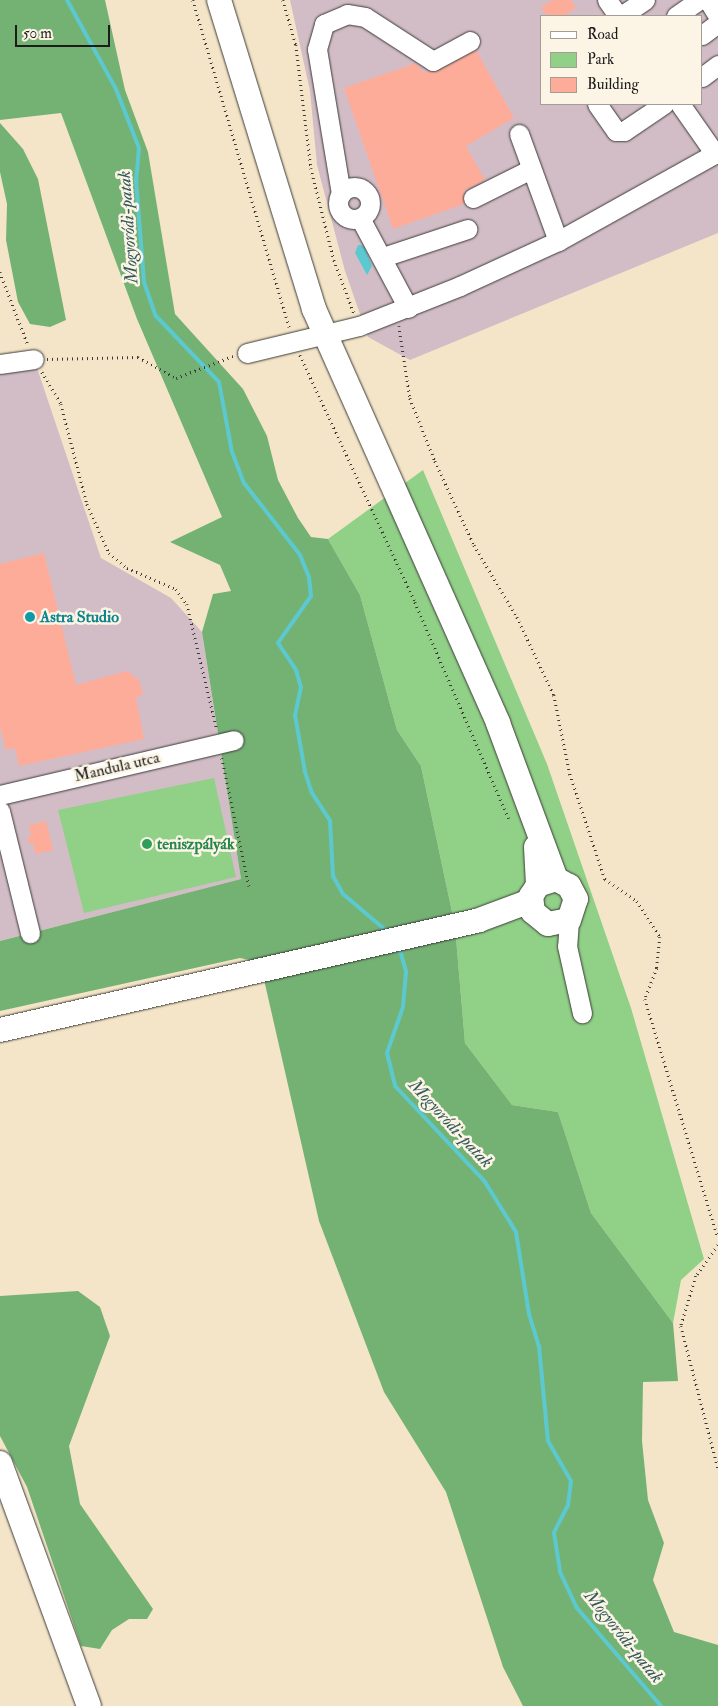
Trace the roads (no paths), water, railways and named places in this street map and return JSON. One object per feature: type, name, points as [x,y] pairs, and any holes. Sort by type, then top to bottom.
[{"type":"main road","points":[[0,1030],[546,904],[535,822],[498,724],[324,335],[283,219],[220,0]]},
{"type":"main road","points":[[0,1463],[89,1706]]},
{"type":"street","points":[[607,0],[619,15]]},
{"type":"street","points":[[622,15],[645,0]]},
{"type":"street","points":[[677,15],[699,0]]},
{"type":"street","points":[[708,0],[718,16]]},
{"type":"street","points":[[401,311],[383,257],[360,218],[345,217],[340,212],[341,194],[317,49],[324,24],[346,14],[365,17],[433,61],[470,41]]},
{"type":"street","points":[[703,34],[718,23]]},
{"type":"street","points":[[703,76],[718,65]]},
{"type":"street","points":[[599,105],[608,126],[624,131],[663,105]]},
{"type":"street","points":[[247,353],[358,326],[401,311],[558,241],[717,153],[681,105]]},
{"type":"street","points":[[519,134],[558,241]]},
{"type":"street","points":[[473,198],[531,169]]},
{"type":"street","points":[[383,257],[468,229]]},
{"type":"street","points":[[0,364],[34,358]]},
{"type":"street","name":"Mandula utca","points":[[0,795],[227,742]]},
{"type":"street","points":[[0,811],[30,933]]},
{"type":"street","points":[[546,904],[579,1014]]},
{"type":"water","points":[[358,245],[364,246],[372,266],[367,275],[355,253]]},
{"type":"waterway","name":"Mogyoródi-patak","points":[[67,0],[116,89],[139,148],[136,180],[144,282],[156,316],[219,382],[232,452],[244,483],[300,555],[309,577],[311,596],[278,643],[296,670],[301,687],[295,715],[305,772],[312,793],[330,821],[333,876],[343,894],[389,933]]},
{"type":"waterway","name":"Mogyoródi-patak","points":[[399,947],[406,972],[403,1007],[387,1053],[395,1086],[485,1182],[516,1232],[529,1314],[539,1346],[548,1441],[571,1481],[568,1505],[554,1533],[560,1572],[577,1608],[661,1706]]},
{"type":"place","name":"Astra Studio","points":[[30,617]]},
{"type":"place","name":"teniszpályák","points":[[147,844]]}]
